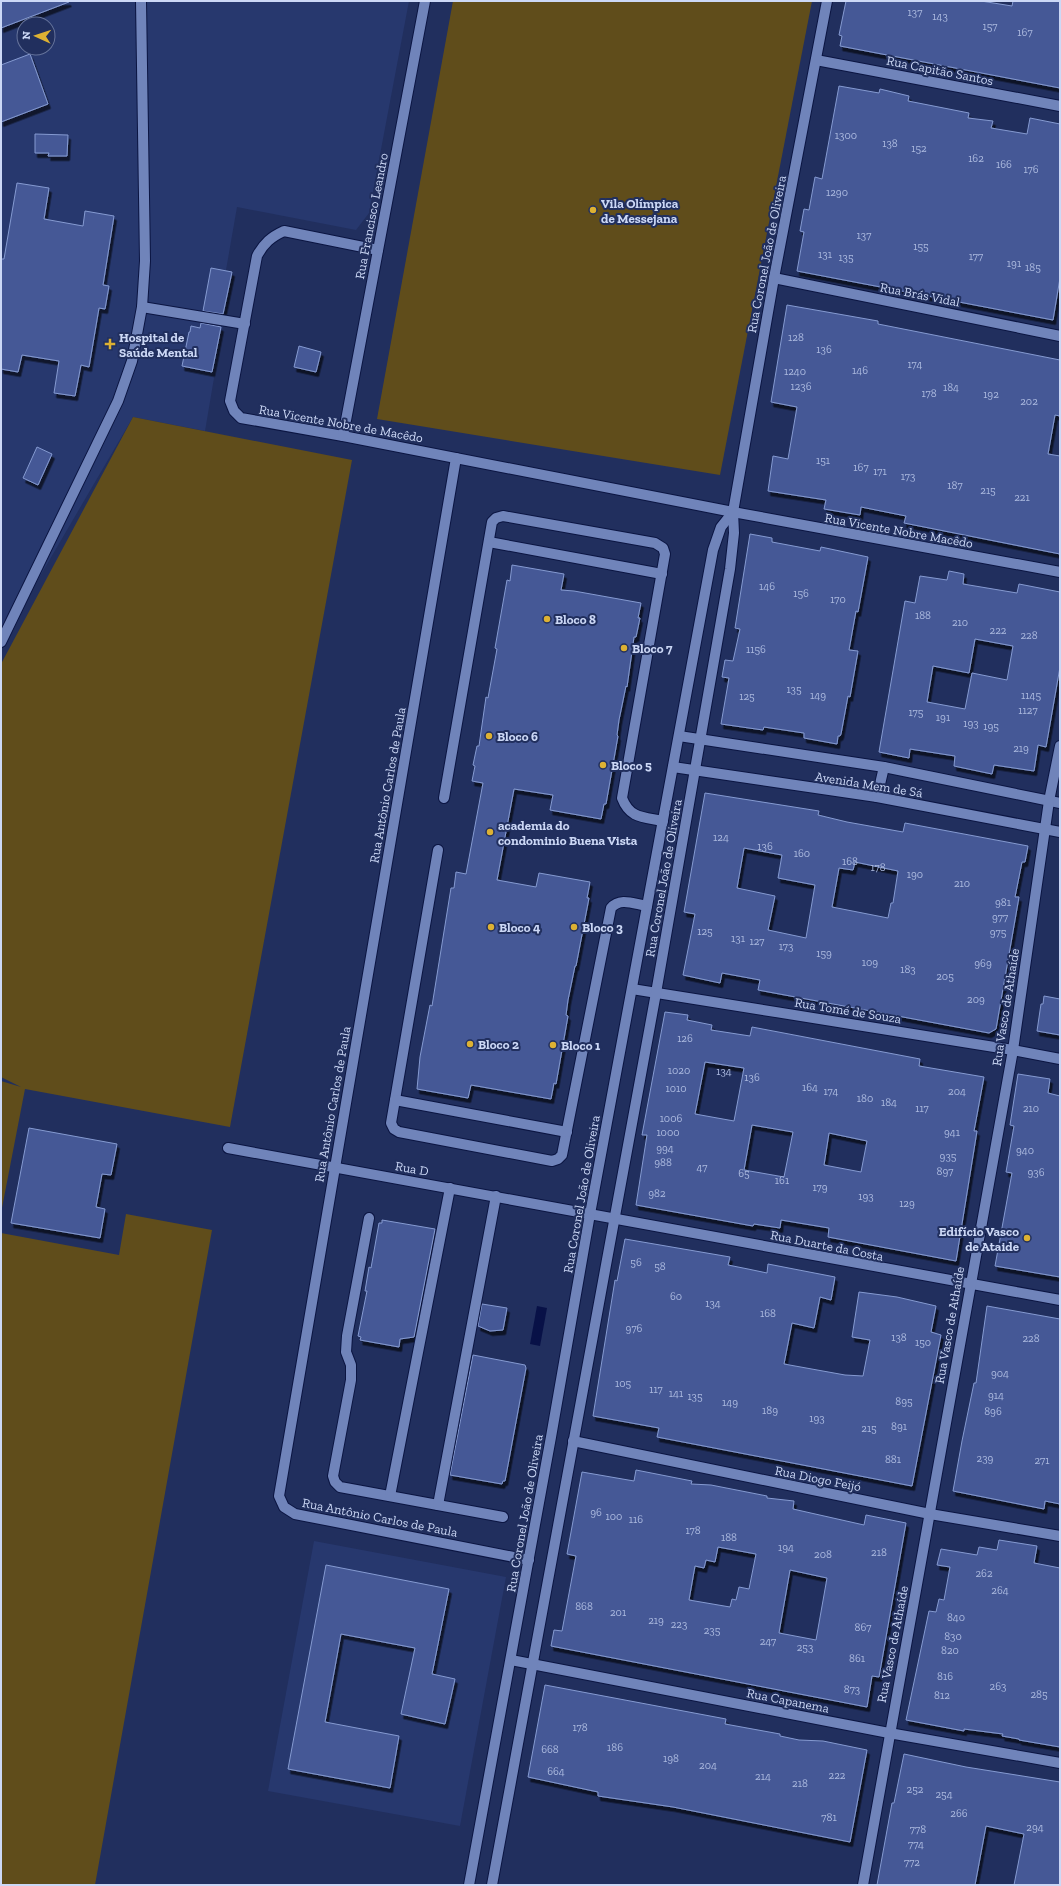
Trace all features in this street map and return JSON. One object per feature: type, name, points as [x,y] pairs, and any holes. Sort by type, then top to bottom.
[{"type":"street","points":[[1,642],[118,401],[132,361],[142,307],[145,261],[141,1]]},
{"type":"street","name":"Rua Francisco Leandro","points":[[343,436],[425,1]]},
{"type":"street","name":"Rua Coronel João de Oliveira","points":[[492,1885],[613,1218],[656,993],[730,569],[734,533],[733,512],[774,278],[827,1]]},
{"type":"street","name":"Rua Capitão Santos","points":[[816,60],[1060,106]]},
{"type":"street","name":"Rua Vicente Nobre de Macêdo","points":[[378,250],[284,231],[272,237],[263,244],[257,256],[230,401],[234,411],[241,418],[343,436],[733,512]]},
{"type":"street","name":"Rua Brás Vidal","points":[[774,278],[1060,336]]},
{"type":"street","points":[[142,307],[244,324]]},
{"type":"street","name":"Rua Antônio Carlos de Paula","points":[[456,458],[279,1496],[284,1507],[295,1514],[528,1560]]},
{"type":"street","name":"Rua Coronel João de Oliveira","points":[[470,1885],[590,1214],[713,550],[721,527],[733,512]]},
{"type":"street","name":"Rua Vicente Nobre Macêdo","points":[[733,512],[1060,572]]},
{"type":"street","points":[[444,798],[492,522],[496,518],[503,516],[655,543],[663,548],[665,554],[662,574],[622,798],[626,809],[634,815],[663,821]]},
{"type":"street","points":[[488,542],[662,574]]},
{"type":"street","name":"Avenida Mem de Sá","points":[[679,736],[884,767],[1060,803]]},
{"type":"street","name":"Rua Vasco de Athaíde","points":[[863,1885],[889,1733],[930,1514],[969,1284],[1013,1050],[1049,801],[1060,746]]},
{"type":"street","name":"Avenida Mem de Sá","points":[[673,767],[877,797],[1060,832]]},
{"type":"street","points":[[877,797],[884,767]]},
{"type":"street","points":[[438,850],[391,1123],[394,1129],[399,1132],[552,1161],[558,1159],[562,1155],[567,1132],[611,908],[615,903],[621,901],[647,906]]},
{"type":"street","name":"Rua Tomé de Souza","points":[[632,989],[1013,1050],[1060,1059]]},
{"type":"street","points":[[395,1100],[567,1132]]},
{"type":"street","name":"Rua D","points":[[228,1148],[590,1214]]},
{"type":"street","points":[[390,1496],[450,1188]]},
{"type":"street","points":[[438,1505],[496,1196]]},
{"type":"street","name":"Rua Duarte da Costa","points":[[590,1214],[1060,1300]]},
{"type":"street","points":[[369,1218],[347,1336],[346,1352],[351,1365],[351,1380],[333,1476],[335,1482],[340,1487],[503,1517]]},
{"type":"street","name":"Rua Diogo Feijó","points":[[573,1441],[930,1514],[1060,1536]]},
{"type":"street","name":"Rua Capanema","points":[[511,1660],[889,1733],[1060,1763]]},
{"type":"shaded area","name":"Hospital de Saúde Mental","points":[[1,1],[409,1],[369,213],[356,230],[237,207],[226,270],[232,272],[205,431],[133,417],[1,643]]},
{"type":"shaded area","name":"Vila Olímpica de Messejana","points":[[453,1],[812,1],[720,475],[377,419]]},
{"type":"shaded area","points":[[133,417],[352,460],[230,1127],[25,1089],[1,1213],[1,1081],[21,1087],[1,1077],[1,664]]},
{"type":"shaded area","points":[[126,1214],[212,1230],[95,1885],[1,1885],[1,1233],[119,1255]]},
{"type":"shaded area","points":[[537,1306],[547,1308],[540,1346],[530,1344]]},
{"type":"shaded area","points":[[314,1541],[506,1577],[460,1826],[268,1791]]},
{"type":"building","points":[[1,1],[69,2],[32,16],[16,16],[16,22],[1,28]]},
{"type":"building","points":[[846,1],[981,1],[1012,6],[1013,1],[1060,1],[1060,88],[840,46],[842,36],[839,35]]},
{"type":"building","points":[[25,56],[31,56],[48,104],[1,122],[1,65]]},
{"type":"building","points":[[839,86],[879,93],[880,89],[909,96],[908,101],[969,113],[968,118],[993,121],[991,128],[1027,134],[1030,118],[1060,124],[1060,278],[1053,320],[797,271],[804,232],[800,231],[804,209],[809,210],[815,177],[822,179]]},
{"type":"building","points":[[35,134],[68,135],[67,156],[48,156],[49,153],[35,153]]},
{"type":"building","points":[[17,183],[49,188],[44,219],[83,226],[85,211],[114,216],[103,285],[109,286],[105,309],[99,308],[89,367],[81,365],[75,396],[54,393],[59,361],[22,355],[18,372],[1,369],[1,259],[4,259]]},
{"type":"building","points":[[211,268],[232,272],[223,314],[203,311]]},
{"type":"building","points":[[787,305],[878,321],[878,324],[1060,360],[1060,416],[1055,415],[1048,454],[1060,456],[1060,554],[904,523],[906,516],[861,507],[860,515],[824,509],[826,500],[768,491],[773,456],[788,459],[797,407],[771,402]]},
{"type":"building","points":[[201,323],[221,327],[212,372],[182,366],[191,326],[200,328]]},
{"type":"building","points":[[299,346],[321,352],[316,372],[294,367]]},
{"type":"building","points":[[37,447],[52,454],[38,485],[23,478]]},
{"type":"building","points":[[750,534],[772,538],[772,542],[820,551],[821,547],[868,557],[858,612],[856,611],[849,650],[858,651],[850,697],[848,696],[841,734],[838,736],[837,744],[804,738],[804,733],[764,727],[763,730],[721,724],[729,678],[722,677],[725,660],[733,661],[740,629],[735,628]]},
{"type":"building","points":[[512,565],[564,574],[561,590],[641,603],[638,618],[640,618],[636,637],[634,637],[627,687],[626,686],[619,720],[618,736],[606,804],[604,804],[601,819],[550,810],[553,795],[514,789],[497,880],[536,887],[539,873],[590,882],[587,898],[589,898],[568,1000],[566,1015],[568,1016],[556,1084],[554,1083],[551,1099],[471,1085],[468,1098],[417,1089],[420,1057],[430,1005],[432,1006],[451,888],[454,888],[456,872],[466,874],[483,783],[472,781],[475,766],[473,765],[477,746],[479,746],[486,697],[488,698],[497,649],[495,648],[507,580],[510,581]]},
{"type":"building","points":[[949,571],[964,574],[963,584],[1017,593],[1019,584],[1060,592],[1060,667],[1046,747],[1038,745],[1034,771],[994,765],[992,774],[954,766],[955,756],[910,749],[909,758],[879,752],[905,601],[915,603],[920,576],[947,580]],"holes":[[[975,639],[1013,646],[1007,680],[972,673],[965,709],[927,702],[933,666],[969,673]]]},
{"type":"building","points":[[705,793],[819,811],[818,815],[903,832],[905,823],[1028,846],[1025,862],[1022,862],[1015,897],[1019,897],[996,1029],[989,1033],[758,990],[760,980],[722,973],[720,983],[683,975],[695,914],[684,912]],"holes":[[[744,848],[782,855],[778,878],[815,885],[806,938],[768,930],[775,896],[737,888]],[[855,862],[898,871],[893,903],[891,903],[888,918],[832,907],[839,868],[853,870]]]},
{"type":"building","points":[[1044,996],[1060,999],[1060,1035],[1037,1031],[1041,1004],[1043,1004]]},
{"type":"building","points":[[665,1012],[688,1015],[687,1020],[712,1025],[711,1030],[750,1036],[752,1027],[920,1059],[919,1066],[984,1077],[974,1131],[977,1131],[956,1261],[828,1237],[829,1228],[781,1220],[780,1228],[754,1224],[753,1226],[636,1205],[647,1135],[642,1135]],"holes":[[[705,1062],[744,1068],[734,1121],[695,1114]],[[752,1125],[793,1132],[784,1177],[744,1170]],[[829,1133],[867,1141],[861,1172],[824,1165]]]},
{"type":"building","points":[[1018,1074],[1050,1079],[1048,1093],[1060,1096],[1060,1277],[995,1266],[1012,1173],[1006,1172],[1014,1126],[1010,1125]]},
{"type":"building","points":[[29,1128],[117,1144],[111,1175],[102,1174],[96,1207],[105,1209],[100,1238],[11,1223]]},
{"type":"building","points":[[382,1220],[435,1229],[414,1337],[400,1339],[399,1347],[360,1340],[361,1337],[358,1336],[367,1291],[365,1291],[369,1267],[371,1268],[379,1223],[382,1223]]},
{"type":"building","points":[[625,1239],[730,1257],[728,1265],[767,1273],[768,1264],[835,1277],[831,1300],[820,1297],[814,1328],[792,1323],[784,1364],[845,1375],[863,1376],[870,1340],[852,1337],[859,1292],[897,1297],[936,1306],[931,1332],[941,1335],[912,1486],[657,1437],[659,1428],[593,1416],[615,1280],[617,1281]]},
{"type":"building","points":[[482,1304],[507,1308],[503,1330],[490,1331],[478,1326]]},
{"type":"building","points":[[987,1306],[1060,1319],[1060,1504],[1045,1501],[1044,1509],[953,1491],[974,1383],[976,1383]]},
{"type":"building","points":[[473,1355],[525,1365],[526,1368],[505,1481],[503,1481],[502,1484],[450,1475]]},
{"type":"building","points":[[636,1470],[692,1481],[691,1484],[711,1485],[767,1496],[767,1498],[794,1501],[793,1509],[864,1525],[866,1515],[906,1523],[879,1677],[872,1676],[867,1707],[551,1646],[554,1630],[562,1631],[576,1556],[567,1554],[582,1472],[634,1481]],"holes":[[[718,1547],[756,1554],[749,1589],[739,1587],[736,1600],[732,1599],[730,1607],[689,1600],[695,1566],[704,1568],[706,1560],[715,1562]],[[790,1570],[827,1578],[816,1640],[779,1633]]]},
{"type":"building","points":[[999,1540],[1037,1546],[1034,1563],[1060,1568],[1060,1747],[1019,1740],[1002,1736],[1003,1734],[964,1729],[964,1731],[906,1720],[929,1611],[936,1612],[939,1599],[944,1600],[950,1567],[937,1565],[941,1549],[977,1555],[979,1547],[997,1550]]},
{"type":"building","points":[[326,1565],[449,1589],[432,1674],[455,1679],[445,1724],[401,1714],[415,1648],[341,1634],[325,1722],[399,1736],[390,1788],[288,1769]]},
{"type":"building","points":[[545,1685],[726,1719],[725,1724],[780,1734],[780,1736],[799,1740],[823,1741],[867,1750],[850,1842],[673,1807],[598,1796],[598,1792],[528,1777]]},
{"type":"building","points":[[904,1754],[966,1767],[1060,1782],[1060,1885],[1014,1885],[1024,1834],[986,1826],[975,1885],[877,1885],[892,1803],[894,1803]]},
{"type":"place","name":"Vila Olímpica de Messejana","points":[[593,210]]},
{"type":"place","name":"Hospital de Saúde Mental","points":[[110,344]]},
{"type":"place","name":"Bloco 8","points":[[547,619]]},
{"type":"place","name":"Bloco 7","points":[[624,648]]},
{"type":"place","name":"Bloco 6","points":[[489,736]]},
{"type":"place","name":"Bloco 5","points":[[603,765]]},
{"type":"place","name":"academia do condominio Buena Vista","points":[[490,832]]},
{"type":"place","name":"Bloco 4","points":[[491,927]]},
{"type":"place","name":"Bloco 3","points":[[574,927]]},
{"type":"place","name":"Bloco 2","points":[[470,1044]]},
{"type":"place","name":"Bloco 1","points":[[553,1045]]},
{"type":"place","name":"Edifício Vasco de Ataide","points":[[1027,1238]]}]
